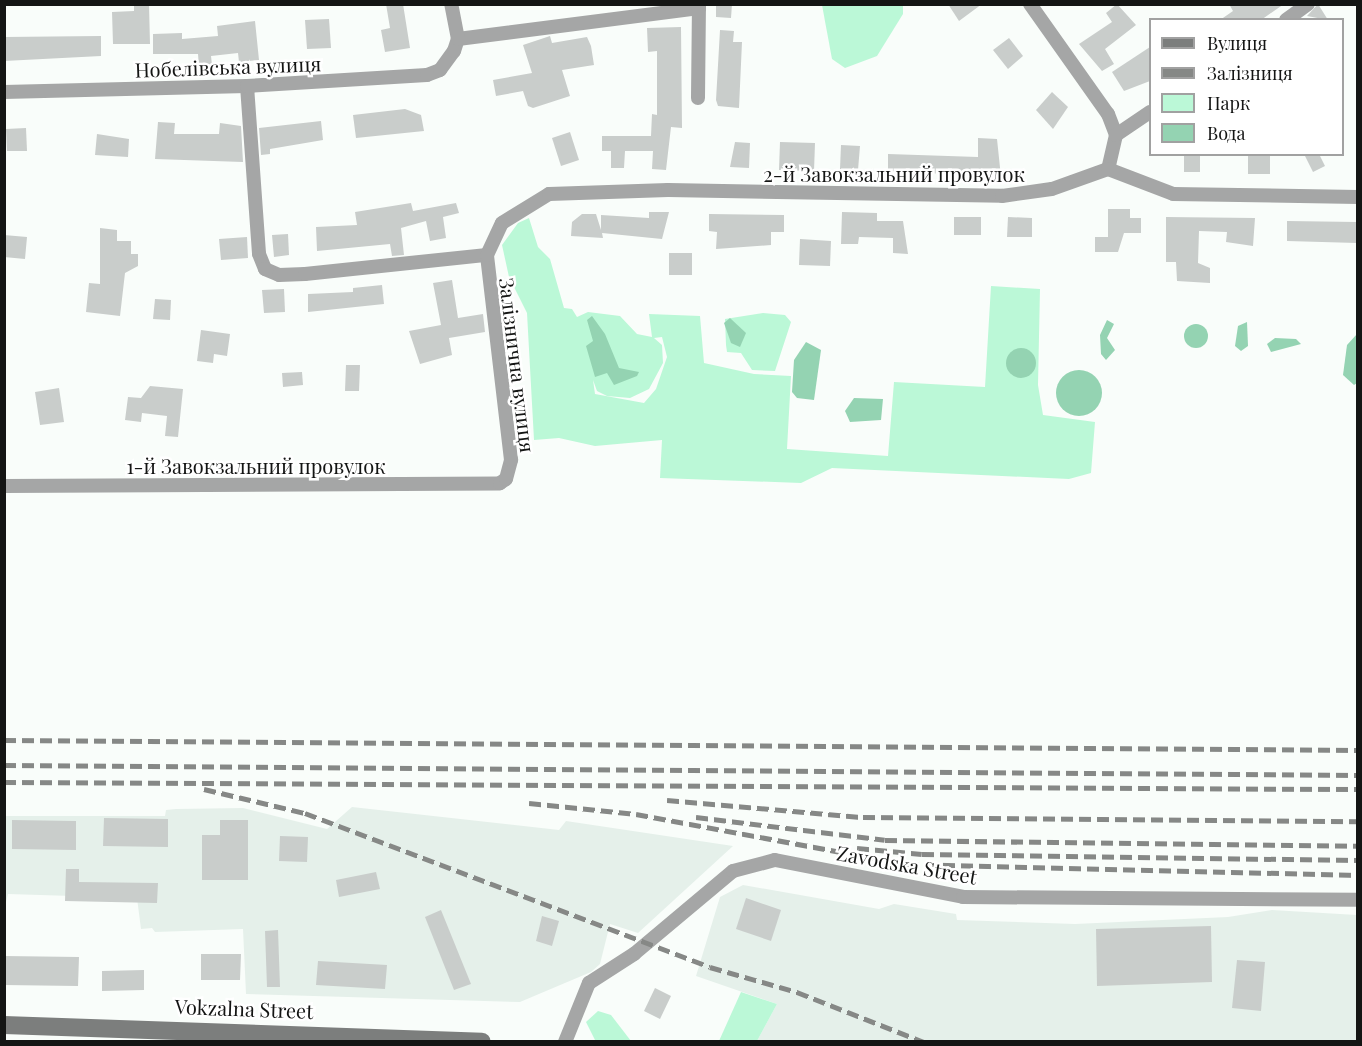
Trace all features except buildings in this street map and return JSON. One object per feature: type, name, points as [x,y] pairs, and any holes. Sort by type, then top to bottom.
[{"type":"main road","points":[[9,1032],[273,1041]]},
{"type":"main road","name":"Vokzalna Street","points":[[9,1032],[482,1041]]},
{"type":"street","points":[[451,4],[458,39],[699,6],[698,98]]},
{"type":"street","points":[[1030,4],[1092,89],[1116,135],[1108,169],[1173,194],[1358,197]]},
{"type":"street","points":[[1289,18],[1308,4]]},
{"type":"street","name":"Нобелівська вулиця","points":[[4,92],[247,86],[406,78],[427,75],[448,61],[458,39]]},
{"type":"street","points":[[247,86],[259,254],[266,269],[279,275],[305,274],[486,255]]},
{"type":"street","points":[[1116,135],[1149,113]]},
{"type":"street","name":"2-й Завокзальний провулок","points":[[486,255],[502,223],[515,211],[564,191],[1002,196],[1052,189],[1108,169]]},
{"type":"street","name":"Залізнична вулиця","points":[[486,255],[511,460],[507,478]]},
{"type":"street","name":"1-й Завокзальний провулок","points":[[4,486],[490,485],[507,478]]},
{"type":"street","name":"Zavodska Street","points":[[565,1041],[589,983],[634,954],[733,872],[775,860],[963,897],[1358,900]]},
{"type":"shaded area","points":[[352,807],[559,830],[566,821],[733,846],[638,933],[610,924],[600,964],[591,972],[520,1002],[246,994],[243,929],[155,932],[152,928],[141,929],[137,898],[8,894],[5,906],[4,816],[165,816],[166,810],[243,808],[327,829]]},
{"type":"shaded area","points":[[743,885],[879,909],[894,904],[956,914],[957,920],[1075,924],[1228,917],[1272,910],[1357,915],[1357,1041],[757,1041],[777,1004],[696,976],[720,897]]},
{"type":"green space","points":[[822,5],[903,5],[903,14],[877,56],[845,68],[832,59]]},
{"type":"green space","points":[[529,218],[538,247],[550,259],[564,308],[572,309],[577,317],[588,312],[620,316],[637,334],[652,337],[649,314],[700,316],[704,363],[754,374],[791,376],[787,449],[888,456],[894,382],[985,387],[991,286],[1040,289],[1038,385],[1043,415],[1095,422],[1091,473],[1069,479],[832,468],[801,483],[660,478],[662,440],[595,446],[559,438],[534,440],[527,313],[509,277],[502,245],[518,223]],"holes":[[[662,337],[667,357],[656,389],[644,403],[595,394],[593,380],[597,391],[607,396],[630,398],[649,389],[663,363],[662,345],[654,338]]]},
{"type":"green space","points":[[763,313],[785,315],[791,322],[775,371],[752,370],[741,353],[727,352],[725,319]]},
{"type":"green space","points":[[741,992],[777,1004],[757,1041],[719,1041]]},
{"type":"green space","points":[[598,1011],[611,1015],[631,1041],[595,1040],[586,1022]]},
{"type":"water","points":[[592,316],[605,334],[619,368],[639,372],[637,376],[614,385],[607,373],[595,377],[586,346],[593,341],[587,320]]},
{"type":"water","points":[[730,318],[746,333],[740,347],[731,343],[724,323]]},
{"type":"water","points":[[1107,320],[1114,324],[1107,338],[1115,350],[1106,360],[1101,354],[1100,335]]},
{"type":"water","points":[[1247,322],[1248,346],[1241,351],[1235,346],[1238,326]]},
{"type":"water","points":[[1196,324],[1201,325],[1207,331],[1207,341],[1201,347],[1196,348],[1191,347],[1185,341],[1184,336],[1185,331],[1191,325]]},
{"type":"water","points":[[1357,334],[1357,383],[1354,385],[1343,375],[1347,345]]},
{"type":"water","points":[[1275,338],[1296,339],[1301,344],[1271,352],[1267,344]]},
{"type":"water","points":[[806,342],[821,350],[814,400],[797,398],[792,392],[794,360]]},
{"type":"water","points":[[1021,348],[1032,352],[1036,363],[1032,374],[1021,378],[1010,374],[1006,363],[1010,352]]},
{"type":"water","points":[[1079,370],[1095,377],[1102,393],[1095,409],[1079,416],[1063,409],[1056,393],[1063,377]]},
{"type":"water","points":[[854,398],[883,399],[881,420],[850,422],[845,411]]},
{"type":"railway","points":[[4,740],[1358,750]]},
{"type":"railway","points":[[4,765],[1358,775]]},
{"type":"railway","points":[[4,782],[1358,789]]},
{"type":"railway","points":[[204,789],[305,813],[710,967],[797,992],[924,1042]]},
{"type":"railway","points":[[667,800],[863,817],[1358,821]]},
{"type":"railway","points":[[529,803],[636,814],[907,864],[1358,875]]},
{"type":"railway","points":[[696,817],[885,840],[1358,846]]},
{"type":"railway","points":[[857,848],[922,854],[1358,860]]}]
